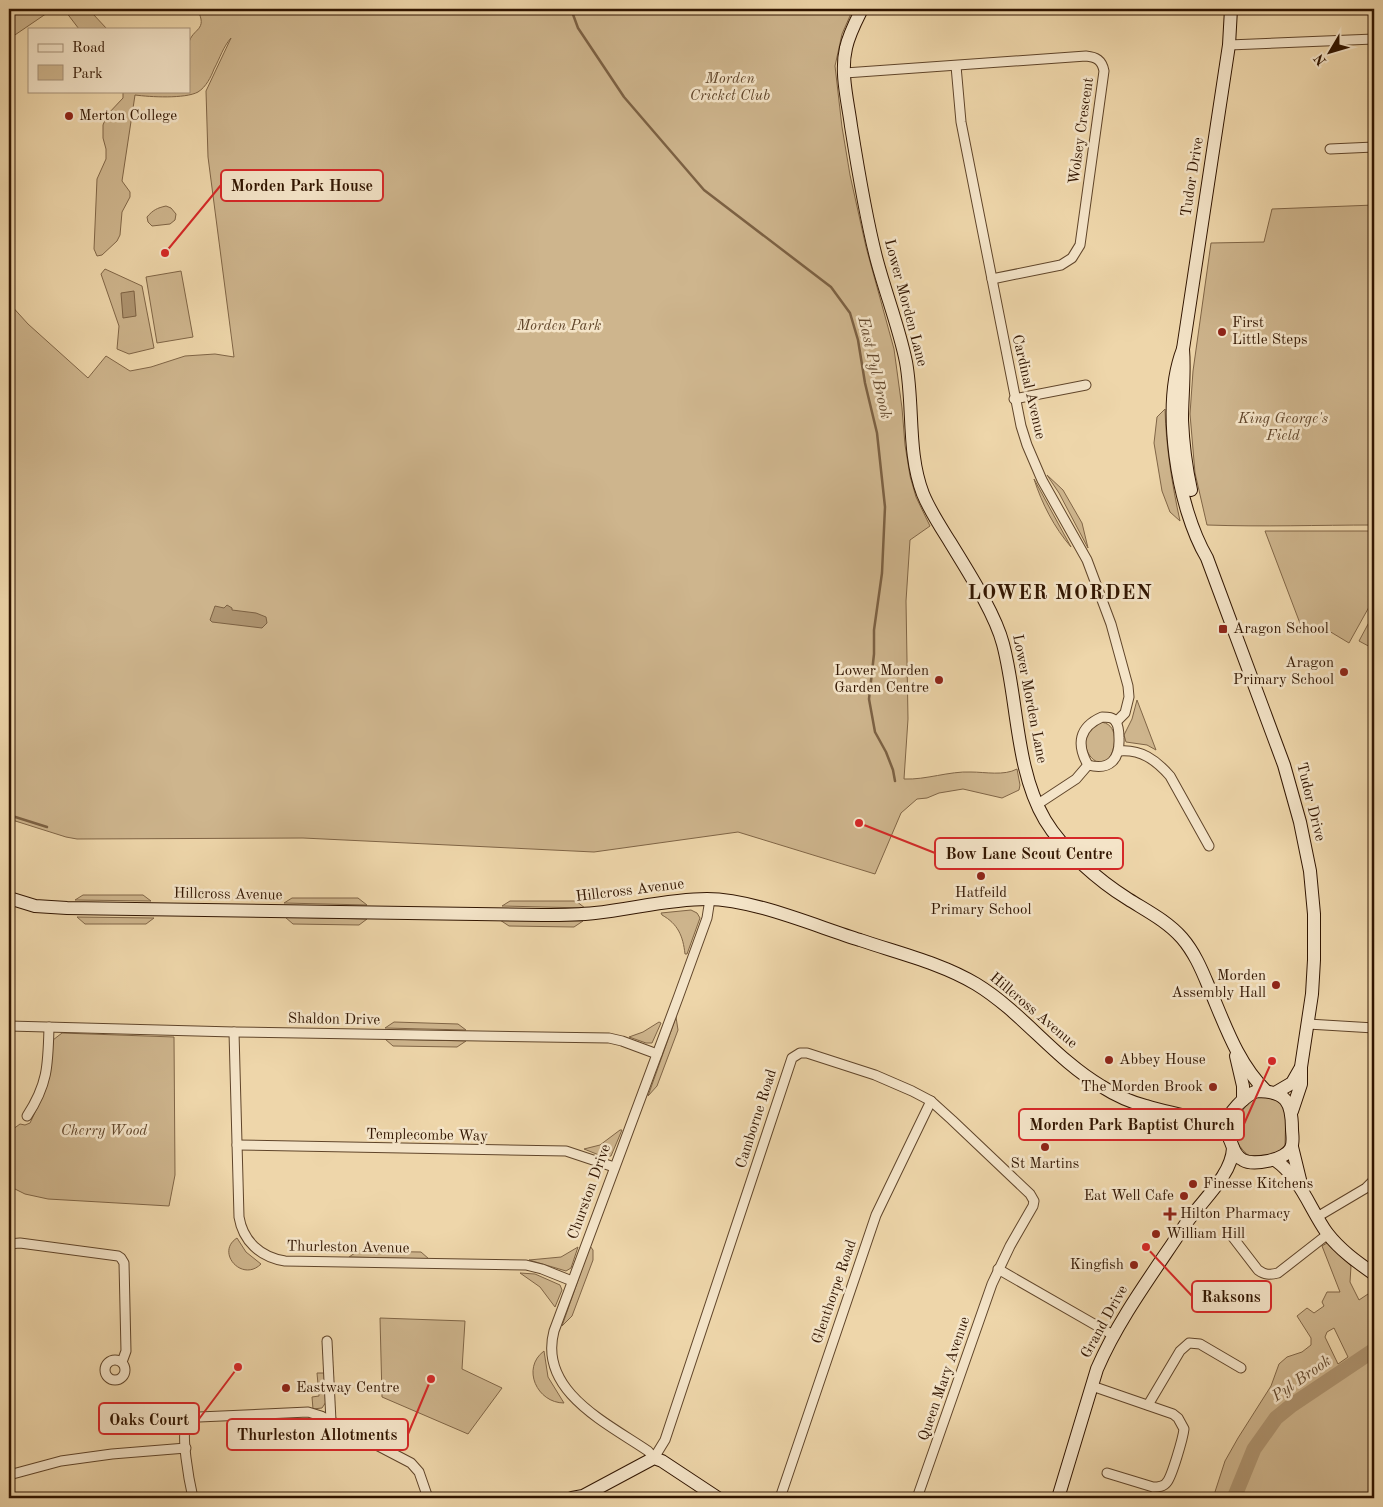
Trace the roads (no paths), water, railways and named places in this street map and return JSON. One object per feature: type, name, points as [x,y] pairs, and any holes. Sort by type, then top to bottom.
[{"type":"street","name":"Lower Morden Lane","points":[[862,9],[846,46],[845,73],[848,104],[867,218],[906,362],[918,480],[930,510],[964,566],[1000,633],[1026,766],[1038,804],[1046,822],[1054,833],[1088,868],[1125,897],[1167,924],[1183,939],[1199,963],[1234,1046],[1252,1075],[1270,1092]]},
{"type":"street","name":"Tudor Drive","points":[[1231,9],[1229,45],[1183,349],[1177,366],[1173,395],[1175,447],[1188,514],[1197,541],[1207,558],[1281,755],[1304,839],[1310,872],[1314,914],[1312,994],[1300,1084],[1292,1111]]},
{"type":"street","points":[[1229,45],[1374,39]]},
{"type":"street","name":"Wolsey Crescent","points":[[845,73],[1086,56],[1093,56],[1099,60],[1104,71],[1080,245],[1077,252],[1067,262],[1054,267],[992,279]]},
{"type":"street","name":"Cardinal Avenue","points":[[956,66],[961,122],[1014,399],[1034,462],[1087,560],[1114,632],[1129,697],[1125,713],[1116,722]]},
{"type":"street","points":[[1330,149],[1374,147]]},
{"type":"street","points":[[1014,399],[1086,385]]},
{"type":"street","points":[[1102,716],[1110,718],[1116,722],[1119,730],[1119,750],[1112,762],[1106,766],[1098,768],[1088,766],[1082,752],[1082,736],[1085,728],[1092,721],[1102,716]]},
{"type":"street","points":[[1119,750],[1134,750],[1145,754],[1162,767],[1170,776],[1209,846]]},
{"type":"street","points":[[1038,804],[1076,779],[1088,766]]},
{"type":"street","name":"Hillcross Avenue","points":[[9,898],[35,906],[67,908],[542,915],[594,913],[690,900],[710,899],[743,904],[956,973],[985,990],[1078,1070],[1102,1087],[1145,1106],[1200,1118],[1227,1134]]},
{"type":"street","name":"Churston Drive","points":[[654,1458],[648,1451],[594,1415],[563,1386],[552,1357],[552,1339],[707,918],[710,899]]},
{"type":"street","points":[[1308,1024],[1374,1028]]},
{"type":"street","name":"Shaldon Drive","points":[[9,1026],[609,1038],[657,1054]]},
{"type":"street","points":[[27,1116],[42,1088],[47,1073],[49,1027]]},
{"type":"street","name":"Thurleston Avenue","points":[[234,1032],[240,1223],[244,1235],[261,1252],[271,1258],[285,1261],[526,1265],[542,1268],[572,1281]]},
{"type":"street","name":"Lower Morden Lane","points":[[1234,1046],[1243,1086],[1243,1100]]},
{"type":"street","name":"Camborne Road","points":[[654,1458],[665,1440],[792,1058],[797,1054],[803,1053],[864,1070],[930,1101],[1030,1194]]},
{"type":"street","points":[[1270,1092],[1292,1083],[1302,1067]]},
{"type":"street","points":[[1292,1147],[1287,1153],[1275,1160],[1249,1163],[1238,1156],[1227,1134],[1226,1126],[1231,1114],[1250,1093],[1258,1091],[1282,1096],[1288,1102],[1292,1111],[1292,1147],[1303,1192]]},
{"type":"street","name":"Glenthorpe Road","points":[[780,1498],[876,1215],[930,1101]]},
{"type":"street","name":"Hillcross Avenue","points":[[1200,1118],[1231,1114]]},
{"type":"street","name":"Templecombe Way","points":[[238,1145],[566,1151],[614,1167]]},
{"type":"street","name":"Grand Drive","points":[[1058,1498],[1097,1369],[1113,1335],[1192,1214],[1220,1181],[1233,1156],[1233,1148]]},
{"type":"street","points":[[1275,1160],[1285,1167],[1303,1192],[1316,1217],[1328,1234],[1348,1255],[1374,1274]]},
{"type":"street","name":"Grand Drive","points":[[1220,1181],[1249,1163]]},
{"type":"street","points":[[1316,1217],[1366,1188],[1374,1180]]},
{"type":"street","name":"Queen Mary Avenue","points":[[917,1498],[998,1269],[1033,1206],[1034,1201],[1030,1194]]},
{"type":"street","points":[[1228,1231],[1258,1270],[1263,1274],[1270,1275],[1278,1272],[1328,1234]]},
{"type":"street","points":[[9,1244],[20,1243],[118,1256],[121,1258],[124,1262],[126,1351],[122,1362]]},
{"type":"street","points":[[9,1249],[9,1257]]},
{"type":"street","points":[[998,1269],[1113,1335]]},
{"type":"street","points":[[327,1342],[331,1421]]},
{"type":"street","points":[[1148,1405],[1180,1351],[1189,1343],[1200,1344],[1240,1368]]},
{"type":"street","points":[[1092,1386],[1172,1414],[1178,1418],[1184,1429],[1168,1482],[1159,1487],[1153,1487],[1108,1473]]},
{"type":"street","points":[[193,1498],[186,1467],[187,1421],[192,1417],[308,1412],[331,1421],[416,1467],[422,1478],[428,1498]]},
{"type":"street","points":[[9,1475],[61,1462],[112,1454],[186,1448]]},
{"type":"street","points":[[572,1498],[583,1496],[654,1458],[662,1461],[718,1498]]},
{"type":"waterway","name":"East Pyl Brook","points":[[571,9],[578,28],[624,97],[704,190],[831,287],[850,313],[858,340],[865,383],[877,433],[885,507],[882,573],[874,630],[874,654],[869,699],[875,732],[886,752],[895,781]]},
{"type":"waterway","points":[[9,815],[47,827]]},
{"type":"waterway","name":"Pyl Brook","points":[[1234,1498],[1254,1449],[1276,1418],[1292,1405],[1374,1350]]},
{"type":"place","name":"Merton College","points":[[69,116]]},
{"type":"place","name":"Morden Park House","points":[[165,253]]},
{"type":"place","name":"First Little Steps","points":[[1222,332]]},
{"type":"place","name":"Aragon School","points":[[1223,629]]},
{"type":"place","name":"Aragon Primary School","points":[[1344,672]]},
{"type":"place","name":"Lower Morden Garden Centre","points":[[939,680]]},
{"type":"place","name":"Bow Lane Scout Centre","points":[[859,823]]},
{"type":"place","name":"Hatfeild Primary School","points":[[981,876]]},
{"type":"place","name":"Morden Assembly Hall","points":[[1276,985]]},
{"type":"place","name":"Abbey House","points":[[1109,1060]]},
{"type":"place","name":"Morden Park Baptist Church","points":[[1272,1061]]},
{"type":"place","name":"The Morden Brook","points":[[1213,1087]]},
{"type":"place","name":"St Martins","points":[[1045,1147]]},
{"type":"place","name":"Finesse Kitchens","points":[[1193,1184]]},
{"type":"place","name":"Eat Well Cafe","points":[[1184,1196]]},
{"type":"place","name":"Hilton Pharmacy","points":[[1170,1214]]},
{"type":"place","name":"William Hill","points":[[1156,1234]]},
{"type":"place","name":"Raksons","points":[[1146,1247]]},
{"type":"place","name":"Kingfish","points":[[1134,1265]]},
{"type":"place","name":"Oaks Court","points":[[238,1367]]},
{"type":"place","name":"Thurleston Allotments","points":[[431,1379]]},
{"type":"place","name":"Eastway Centre","points":[[286,1388]]},
{"type":"district","name":"LOWER MORDEN","points":[[1060,594]]},
{"type":"park label","name":"Morden Cricket Club","points":[[730,88]]},
{"type":"park label","name":"Morden Park","points":[[559,326]]},
{"type":"park label","name":"King George's Field","points":[[1283,428]]},
{"type":"park label","name":"Cherry Wood","points":[[104,1131]]}]
